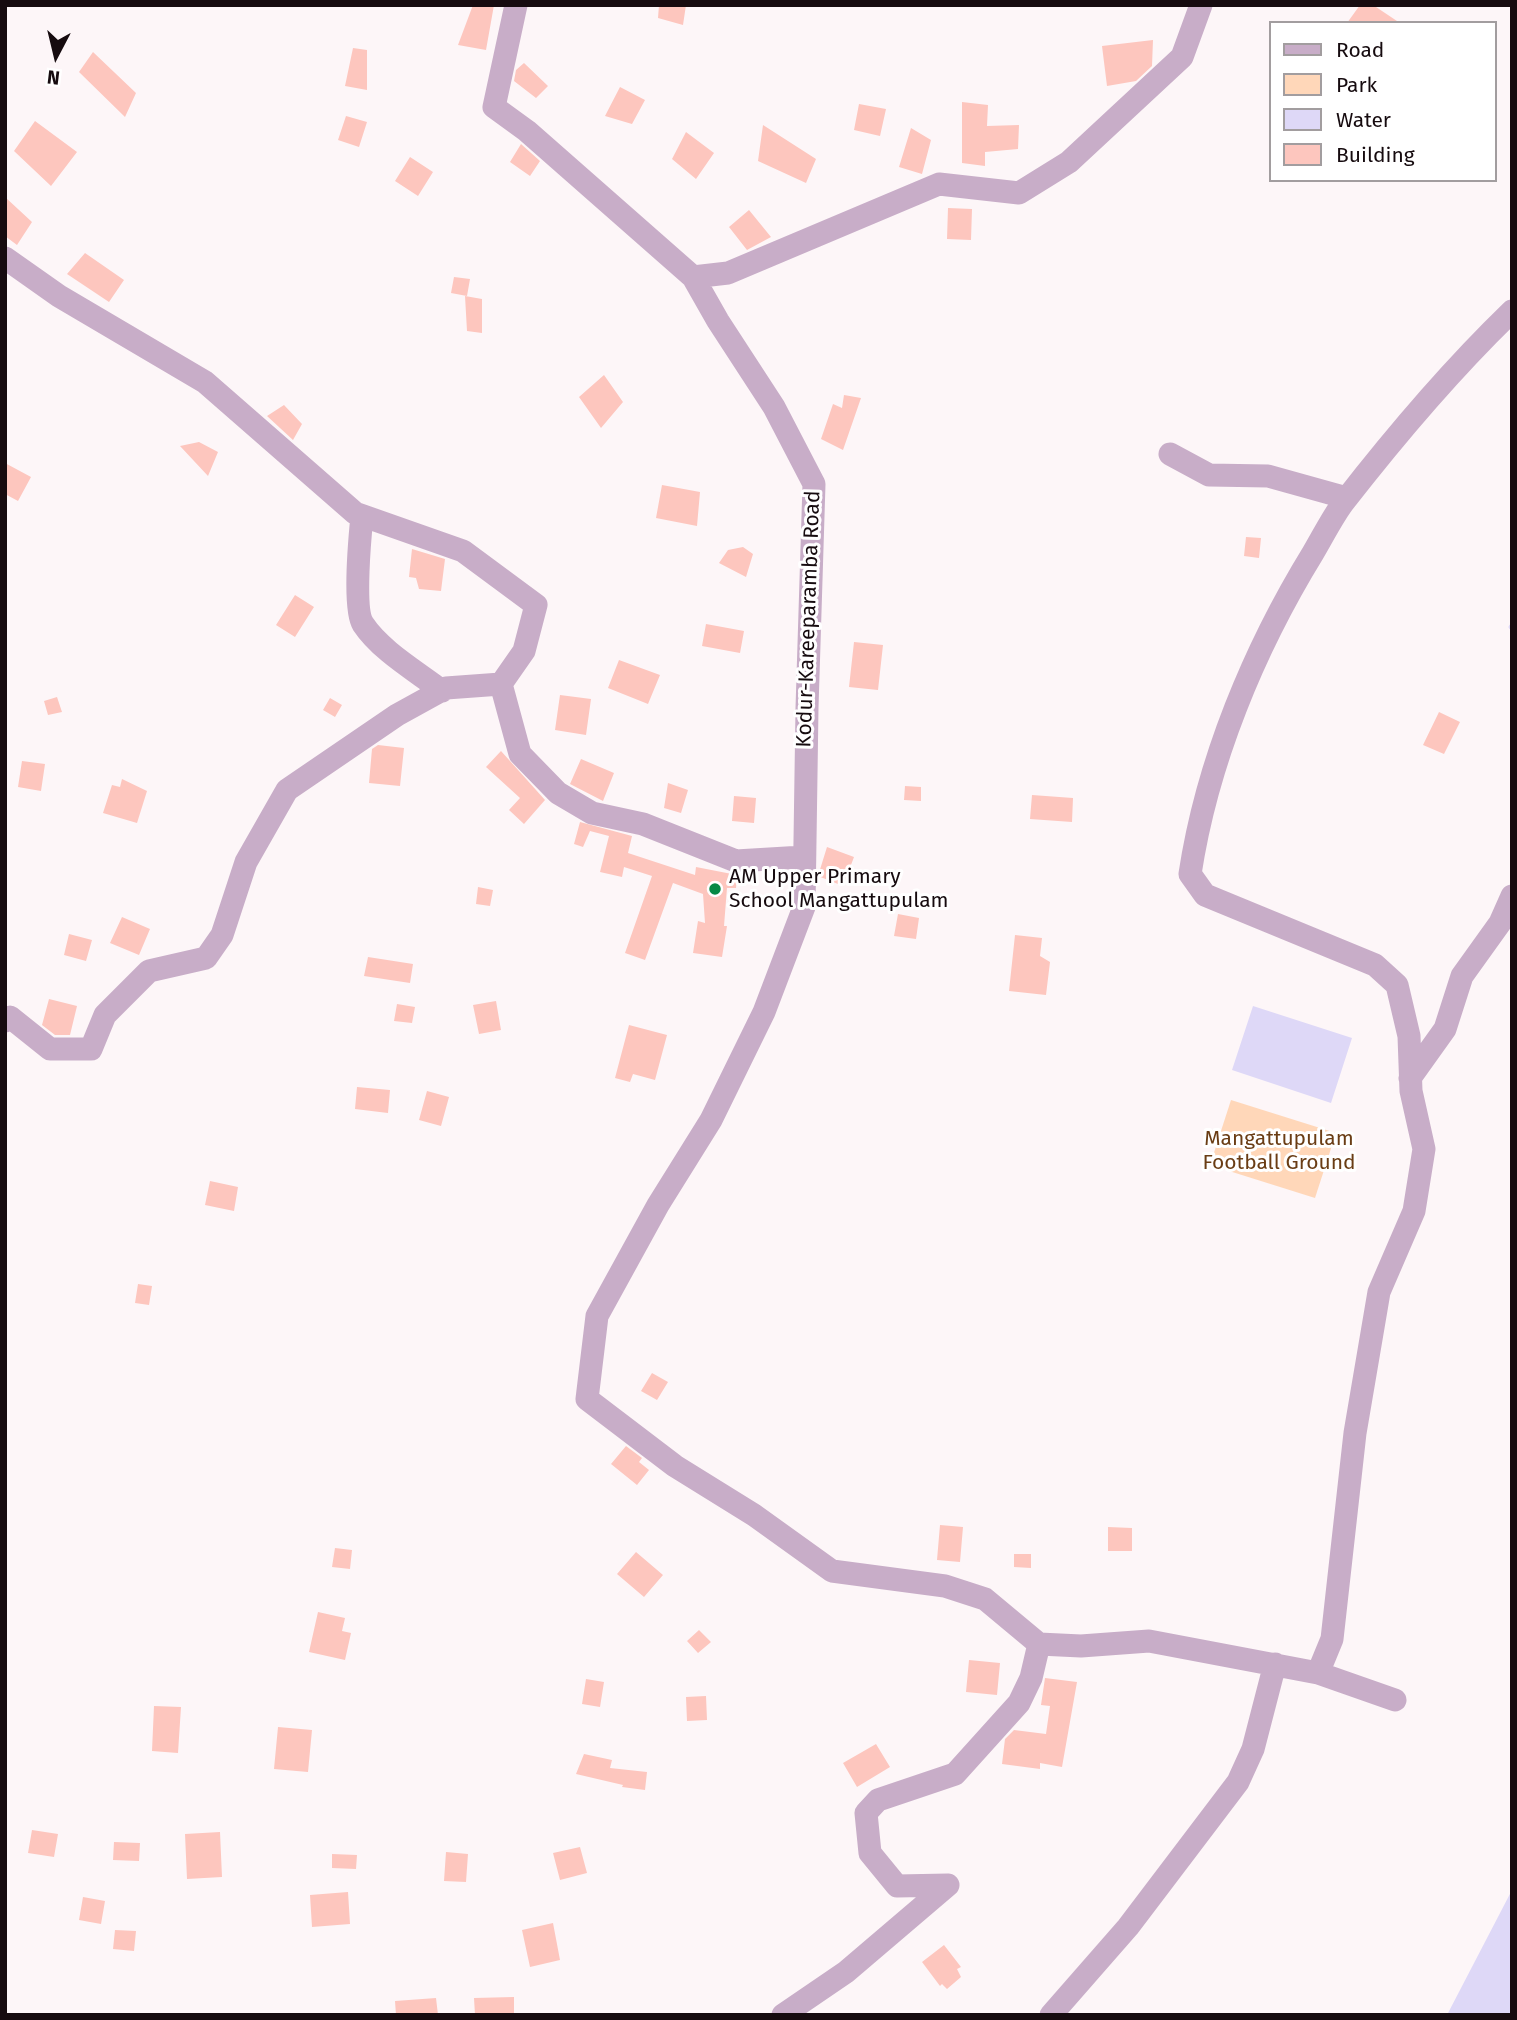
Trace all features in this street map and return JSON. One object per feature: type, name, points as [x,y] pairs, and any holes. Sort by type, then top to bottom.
[{"type":"street","name":"Kodur-Kareeparamba Road","points":[[516,5],[494,107],[527,131],[693,276],[718,321],[774,407],[814,484],[803,857],[804,907],[764,1012],[711,1120],[658,1205],[597,1316],[587,1399],[675,1466],[754,1515],[831,1571],[945,1586],[985,1599],[1039,1644]]},
{"type":"street","points":[[693,276],[728,273],[939,184],[1019,193],[1069,162],[1182,57],[1201,5]]},
{"type":"street","points":[[5,258],[59,296],[205,382],[355,513],[463,551],[536,605],[524,652],[501,684],[442,691],[397,715],[286,790],[246,862],[222,935],[206,958],[149,971],[105,1015],[91,1049],[50,1049],[10,1017],[5,1021]]},
{"type":"street","points":[[1318,1673],[1332,1639],[1355,1433],[1379,1292],[1414,1211],[1424,1150],[1410,1078],[1409,1036],[1397,985],[1375,965],[1205,895],[1190,874],[1197,829],[1230,724],[1285,598],[1347,499],[1466,355],[1512,311]]},
{"type":"street","points":[[1170,454],[1209,475],[1268,476],[1347,499]]},
{"type":"street","points":[[362,516],[357,563],[360,622],[382,645],[442,691]]},
{"type":"street","points":[[501,684],[520,754],[558,793],[569,800],[592,813],[643,824],[736,861],[803,857]]},
{"type":"street","points":[[1410,1078],[1445,1028],[1462,976],[1500,923],[1512,896]]},
{"type":"street","points":[[783,2015],[846,1972],[948,1885],[897,1886],[870,1853],[866,1814],[878,1800],[956,1773],[1019,1703],[1031,1678],[1039,1644],[1081,1646],[1149,1640],[1318,1673],[1395,1700]]},
{"type":"street","points":[[1051,2015],[1128,1927],[1238,1782],[1253,1749],[1275,1664]]},
{"type":"green space","name":"Mangattupulam Football Ground","points":[[1231,1100],[1336,1133],[1315,1198],[1210,1165]]},
{"type":"water","points":[[1253,1006],[1352,1038],[1331,1103],[1232,1070]]},
{"type":"water","points":[[1512,1890],[1512,2015],[1447,2015]]},
{"type":"building","points":[[473,5],[494,5],[486,50],[458,45]]},
{"type":"building","points":[[659,5],[686,5],[683,25],[658,18]]},
{"type":"building","points":[[1360,5],[1373,5],[1397,21],[1348,21]]},
{"type":"building","points":[[1153,40],[1152,66],[1136,81],[1107,86],[1102,46]]},
{"type":"building","points":[[353,48],[367,50],[367,90],[345,86]]},
{"type":"building","points":[[93,52],[136,93],[125,117],[79,72]]},
{"type":"building","points":[[524,63],[548,86],[536,98],[514,81],[516,70]]},
{"type":"building","points":[[620,87],[645,100],[632,124],[605,116]]},
{"type":"building","points":[[962,102],[988,105],[987,126],[1019,125],[1018,149],[985,152],[985,166],[962,163]]},
{"type":"building","points":[[859,104],[886,109],[880,136],[854,130]]},
{"type":"building","points":[[346,116],[367,122],[359,147],[338,140]]},
{"type":"building","points":[[35,121],[77,152],[51,186],[14,151]]},
{"type":"building","points":[[763,125],[816,159],[806,183],[758,161]]},
{"type":"building","points":[[911,128],[931,140],[922,174],[899,167]]},
{"type":"building","points":[[686,132],[714,153],[696,179],[672,159]]},
{"type":"building","points":[[521,144],[540,161],[530,176],[510,162]]},
{"type":"building","points":[[410,157],[433,172],[418,196],[395,181]]},
{"type":"building","points":[[5,197],[32,222],[17,245],[5,236]]},
{"type":"building","points":[[948,208],[972,209],[971,240],[947,239]]},
{"type":"building","points":[[749,210],[771,237],[747,250],[729,227]]},
{"type":"building","points":[[85,253],[124,280],[109,302],[67,274]]},
{"type":"building","points":[[454,277],[470,279],[467,296],[451,293]]},
{"type":"building","points":[[465,296],[482,299],[482,333],[467,331]]},
{"type":"building","points":[[604,375],[623,402],[601,428],[579,397]]},
{"type":"building","points":[[844,395],[861,398],[843,450],[821,439],[833,404],[842,408]]},
{"type":"building","points":[[284,405],[302,424],[293,440],[267,416]]},
{"type":"building","points":[[199,442],[218,452],[208,476],[180,446]]},
{"type":"building","points":[[5,463],[31,477],[18,501],[5,494]]},
{"type":"building","points":[[662,485],[700,492],[697,526],[656,518]]},
{"type":"building","points":[[1246,537],[1261,538],[1259,558],[1244,556]]},
{"type":"building","points":[[743,547],[753,554],[746,577],[719,563],[728,550]]},
{"type":"building","points":[[412,549],[445,559],[441,591],[419,589],[416,578],[409,577]]},
{"type":"building","points":[[295,595],[314,607],[295,637],[276,625]]},
{"type":"building","points":[[706,624],[744,631],[740,653],[702,646]]},
{"type":"building","points":[[854,642],[883,645],[878,690],[849,687]]},
{"type":"building","points":[[619,660],[660,675],[648,704],[608,688]]},
{"type":"building","points":[[560,695],[591,699],[586,735],[555,730]]},
{"type":"building","points":[[57,697],[62,712],[48,715],[44,701]]},
{"type":"building","points":[[330,698],[342,705],[335,717],[323,710]]},
{"type":"building","points":[[1439,712],[1460,722],[1444,754],[1423,745]]},
{"type":"building","points":[[378,745],[404,748],[400,786],[369,783],[372,749]]},
{"type":"building","points":[[501,751],[545,800],[524,824],[509,810],[520,798],[486,767]]},
{"type":"building","points":[[581,759],[614,773],[603,801],[570,784]]},
{"type":"building","points":[[22,761],[45,764],[41,791],[18,787]]},
{"type":"building","points":[[122,779],[147,791],[137,823],[103,813],[112,785],[120,787]]},
{"type":"building","points":[[668,783],[688,790],[681,813],[664,808]]},
{"type":"building","points":[[905,786],[921,787],[921,801],[904,800]]},
{"type":"building","points":[[1032,795],[1073,798],[1072,822],[1030,819]]},
{"type":"building","points":[[734,796],[756,798],[754,823],[732,821]]},
{"type":"building","points":[[580,822],[632,836],[628,853],[695,875],[696,867],[737,875],[736,888],[727,888],[724,926],[727,926],[722,957],[693,953],[698,921],[705,923],[703,894],[673,883],[645,960],[625,953],[652,876],[624,867],[622,877],[600,872],[609,836],[590,831],[583,847],[574,844]]},
{"type":"building","points":[[827,847],[854,857],[843,886],[818,876]]},
{"type":"building","points":[[478,887],[493,890],[490,906],[476,904]]},
{"type":"building","points":[[898,914],[919,918],[916,939],[894,936]]},
{"type":"building","points":[[122,917],[150,929],[139,955],[110,943]]},
{"type":"building","points":[[69,934],[92,940],[86,961],[64,955]]},
{"type":"building","points":[[1015,935],[1042,938],[1040,956],[1050,962],[1046,995],[1009,991]]},
{"type":"building","points":[[368,957],[413,964],[410,983],[364,976]]},
{"type":"building","points":[[49,999],[77,1006],[70,1035],[55,1035],[42,1025]]},
{"type":"building","points":[[496,1001],[501,1030],[479,1034],[473,1005]]},
{"type":"building","points":[[397,1004],[415,1007],[412,1023],[394,1021]]},
{"type":"building","points":[[629,1025],[667,1035],[655,1080],[633,1074],[630,1082],[615,1078]]},
{"type":"building","points":[[357,1087],[390,1090],[388,1113],[355,1109]]},
{"type":"building","points":[[427,1091],[449,1097],[441,1126],[419,1120]]},
{"type":"building","points":[[210,1181],[238,1187],[234,1211],[205,1205]]},
{"type":"building","points":[[138,1284],[152,1286],[149,1305],[135,1303]]},
{"type":"building","points":[[652,1373],[668,1382],[657,1400],[641,1391]]},
{"type":"building","points":[[626,1446],[642,1458],[639,1462],[649,1470],[637,1485],[611,1464]]},
{"type":"building","points":[[940,1525],[963,1527],[960,1562],[937,1560]]},
{"type":"building","points":[[1108,1527],[1132,1528],[1132,1551],[1108,1551]]},
{"type":"building","points":[[335,1548],[352,1550],[350,1569],[332,1567]]},
{"type":"building","points":[[636,1552],[663,1575],[644,1597],[617,1574]]},
{"type":"building","points":[[1014,1554],[1031,1554],[1031,1568],[1014,1567]]},
{"type":"building","points":[[318,1612],[345,1618],[342,1631],[351,1633],[345,1660],[309,1652]]},
{"type":"building","points":[[699,1630],[711,1642],[698,1653],[687,1641]]},
{"type":"building","points":[[969,1660],[1000,1663],[997,1695],[966,1692]]},
{"type":"building","points":[[1045,1678],[1077,1682],[1062,1767],[1040,1763],[1040,1769],[1002,1764],[1005,1739],[1014,1730],[1046,1734],[1050,1706],[1041,1705]]},
{"type":"building","points":[[586,1679],[604,1682],[600,1707],[582,1704]]},
{"type":"building","points":[[706,1696],[707,1720],[687,1721],[686,1697]]},
{"type":"building","points":[[154,1706],[181,1707],[178,1753],[152,1751]]},
{"type":"building","points":[[278,1727],[312,1730],[308,1772],[274,1769]]},
{"type":"building","points":[[876,1744],[890,1767],[857,1787],[843,1763]]},
{"type":"building","points":[[584,1754],[612,1760],[610,1768],[647,1772],[645,1790],[622,1787],[623,1785],[576,1774]]},
{"type":"building","points":[[32,1830],[58,1834],[54,1857],[28,1853]]},
{"type":"building","points":[[220,1832],[222,1877],[187,1879],[185,1834]]},
{"type":"building","points":[[114,1842],[140,1843],[139,1861],[113,1860]]},
{"type":"building","points":[[580,1847],[587,1873],[560,1880],[553,1853]]},
{"type":"building","points":[[446,1852],[468,1854],[466,1882],[444,1881]]},
{"type":"building","points":[[332,1854],[357,1855],[356,1869],[332,1868]]},
{"type":"building","points":[[348,1892],[350,1924],[312,1927],[310,1895]]},
{"type":"building","points":[[83,1897],[105,1901],[101,1924],[79,1920]]},
{"type":"building","points":[[553,1923],[560,1960],[530,1967],[522,1930]]},
{"type":"building","points":[[115,1930],[136,1931],[134,1951],[113,1949]]},
{"type":"building","points":[[944,1945],[961,1967],[957,1969],[961,1977],[947,1989],[942,1984],[940,1986],[922,1962]]},
{"type":"building","points":[[514,1997],[514,2015],[475,2015],[474,1998]]},
{"type":"building","points":[[436,1998],[438,2015],[396,2015],[395,2001]]},
{"type":"place","name":"AM Upper Primary School Mangattupulam","points":[[715,889]]}]
